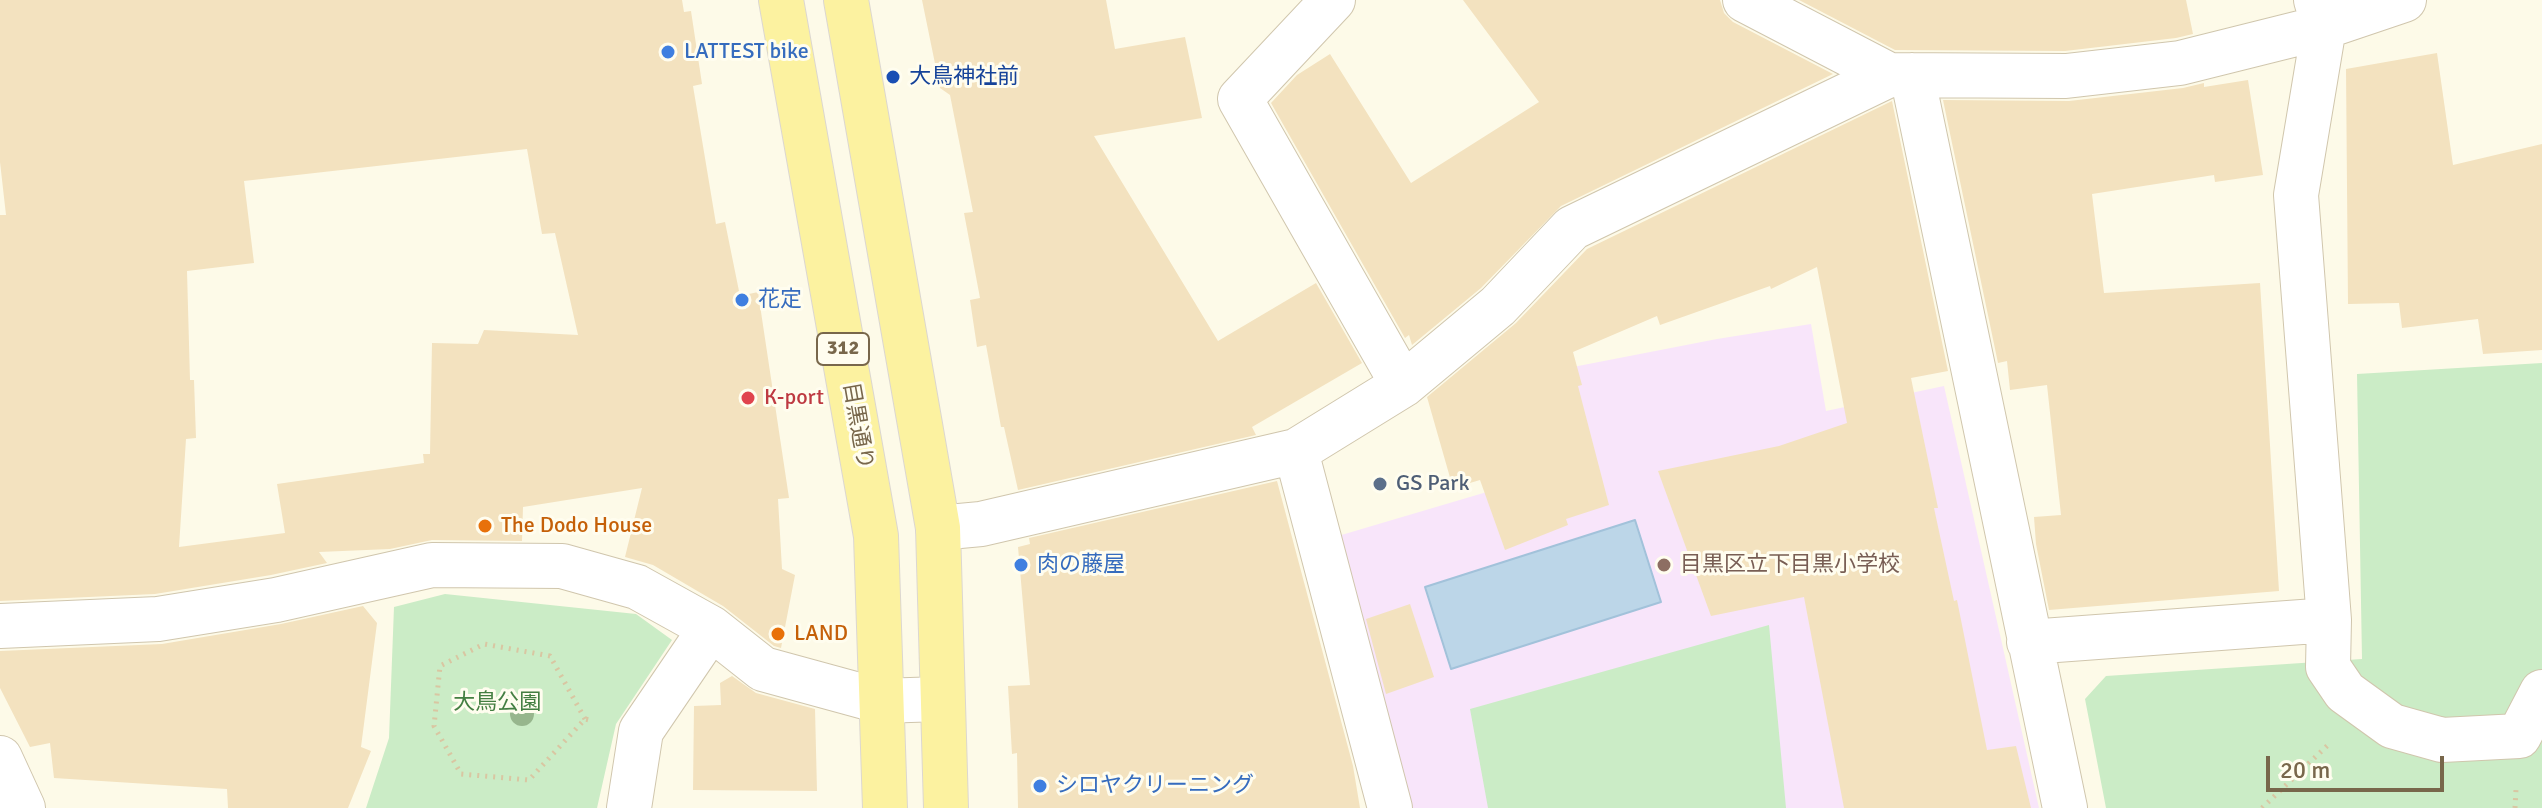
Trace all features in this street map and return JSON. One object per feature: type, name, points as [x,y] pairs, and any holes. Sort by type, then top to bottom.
[{"type":"main road","name":"目黒通り","points":[[781,0],[876,536],[885,808]]},
{"type":"main road","points":[[846,0],[938,528],[946,808]]},
{"type":"street","points":[[1333,0],[1240,99],[1403,385]]},
{"type":"street","points":[[1745,0],[1900,75]]},
{"type":"street","points":[[938,528],[981,524],[1296,451],[1403,385],[1498,306],[1572,228],[1900,75],[2066,76],[2180,63],[2320,14],[2404,0]]},
{"type":"street","points":[[2320,14],[2296,195],[2329,620],[2328,667],[2345,692],[2392,726],[2442,740],[2519,736],[2542,692]]},
{"type":"street","points":[[1900,75],[2065,808]]},
{"type":"street","points":[[1296,451],[1390,808]]},
{"type":"street","points":[[0,626],[158,619],[276,600],[432,565],[562,566],[637,587],[711,628],[763,669],[880,701],[941,699]]},
{"type":"street","points":[[2029,642],[2329,620]]},
{"type":"street","points":[[629,808],[641,731],[711,628]]},
{"type":"street","points":[[0,758],[23,808]]},
{"type":"path","points":[[585,719],[529,780],[461,774],[434,726],[440,666],[484,644],[550,656],[585,719],[641,731]]},
{"type":"path","points":[[2262,808],[2367,707]]},
{"type":"shaded area","name":"目黒区立下目黒小学校","points":[[1811,324],[1826,411],[1944,386],[2039,808],[1411,808],[1338,536],[1595,460],[1573,367]]},
{"type":"green space","points":[[2542,363],[2542,808],[2106,808],[2085,699],[2106,676],[2362,659],[2357,374]]},
{"type":"green space","name":"大鳥公園","points":[[445,594],[636,614],[672,640],[616,724],[597,808],[366,808],[389,738],[394,607]]},
{"type":"green space","points":[[1769,625],[1786,808],[1488,808],[1470,709]]},
{"type":"water","points":[[1635,520],[1661,602],[1451,669],[1425,587]]},
{"type":"building","points":[[0,0],[682,0],[684,12],[691,11],[702,84],[693,86],[716,224],[725,222],[740,296],[758,292],[789,498],[778,499],[782,569],[795,575],[781,648],[774,646],[723,606],[653,565],[625,557],[642,488],[523,507],[522,541],[432,540],[390,549],[319,552],[327,563],[155,594],[0,601],[0,215],[6,215],[0,162]],"holes":[[[527,149],[542,234],[555,233],[578,335],[484,330],[478,344],[432,343],[430,454],[423,454],[424,463],[277,484],[285,533],[179,547],[186,439],[196,438],[194,380],[190,380],[187,271],[254,263],[244,181]]]},
{"type":"building","points":[[922,0],[1106,0],[1115,49],[1185,37],[1202,118],[1094,136],[1218,341],[1316,283],[1362,363],[1252,427],[1256,435],[1018,490],[1004,427],[1001,427],[986,345],[977,347],[970,300],[980,298],[964,213],[973,212],[950,95],[940,88]]},
{"type":"building","points":[[1463,0],[1720,0],[1724,13],[1733,22],[1833,74],[1561,206],[1481,288],[1412,345],[1409,335],[1405,338],[1271,103],[1297,75],[1330,54],[1411,183],[1539,102]]},
{"type":"building","points":[[1799,0],[2186,0],[2193,34],[2065,51],[1895,50]]},
{"type":"building","points":[[2437,53],[2453,165],[2542,144],[2542,350],[2483,354],[2478,319],[2402,328],[2399,303],[2348,304],[2346,69]]},
{"type":"building","points":[[2248,80],[2263,175],[2215,182],[2214,175],[2092,194],[2104,293],[2260,283],[2279,591],[2049,610],[2034,517],[2061,515],[2047,385],[2010,390],[2007,361],[1998,363],[1943,100],[2069,101]]},
{"type":"building","points":[[1892,101],[1948,371],[1911,378],[1938,508],[1934,508],[1954,601],[1957,600],[1987,750],[2016,746],[2031,808],[1844,808],[1804,597],[1711,616],[1658,471],[1779,446],[1847,423],[1817,267],[1771,289],[1770,286],[1660,325],[1657,316],[1573,352],[1582,385],[1578,386],[1609,505],[1566,519],[1568,525],[1505,550],[1480,480],[1453,488],[1427,397],[1516,323],[1587,249]]},
{"type":"building","points":[[1277,481],[1353,766],[1360,808],[1018,808],[1017,753],[1012,754],[1008,686],[1030,685],[1018,547],[1030,544],[1029,538]]},
{"type":"building","points":[[1410,604],[1434,677],[1386,694],[1366,619]]},
{"type":"building","points":[[363,606],[377,623],[361,747],[371,751],[348,808],[228,808],[227,789],[54,778],[50,743],[30,747],[0,688],[0,651],[162,644],[281,624]]},
{"type":"building","points":[[732,676],[756,693],[815,709],[817,791],[693,790],[694,706],[721,705],[720,683]]},
{"type":"place","name":"LATTEST bike","points":[[668,52]]},
{"type":"place","name":"大鳥神社前","points":[[893,77]]},
{"type":"place","name":"花定","points":[[742,300]]},
{"type":"place","name":"K-port","points":[[748,398]]},
{"type":"place","name":"GS Park","points":[[1380,484]]},
{"type":"place","name":"The Dodo House","points":[[485,526]]},
{"type":"place","name":"肉の藤屋","points":[[1021,565]]},
{"type":"place","name":"目黒区立下目黒小学校","points":[[1664,565]]},
{"type":"place","name":"LAND","points":[[778,634]]},
{"type":"place","name":"シロヤクリーニング","points":[[1040,786]]}]
